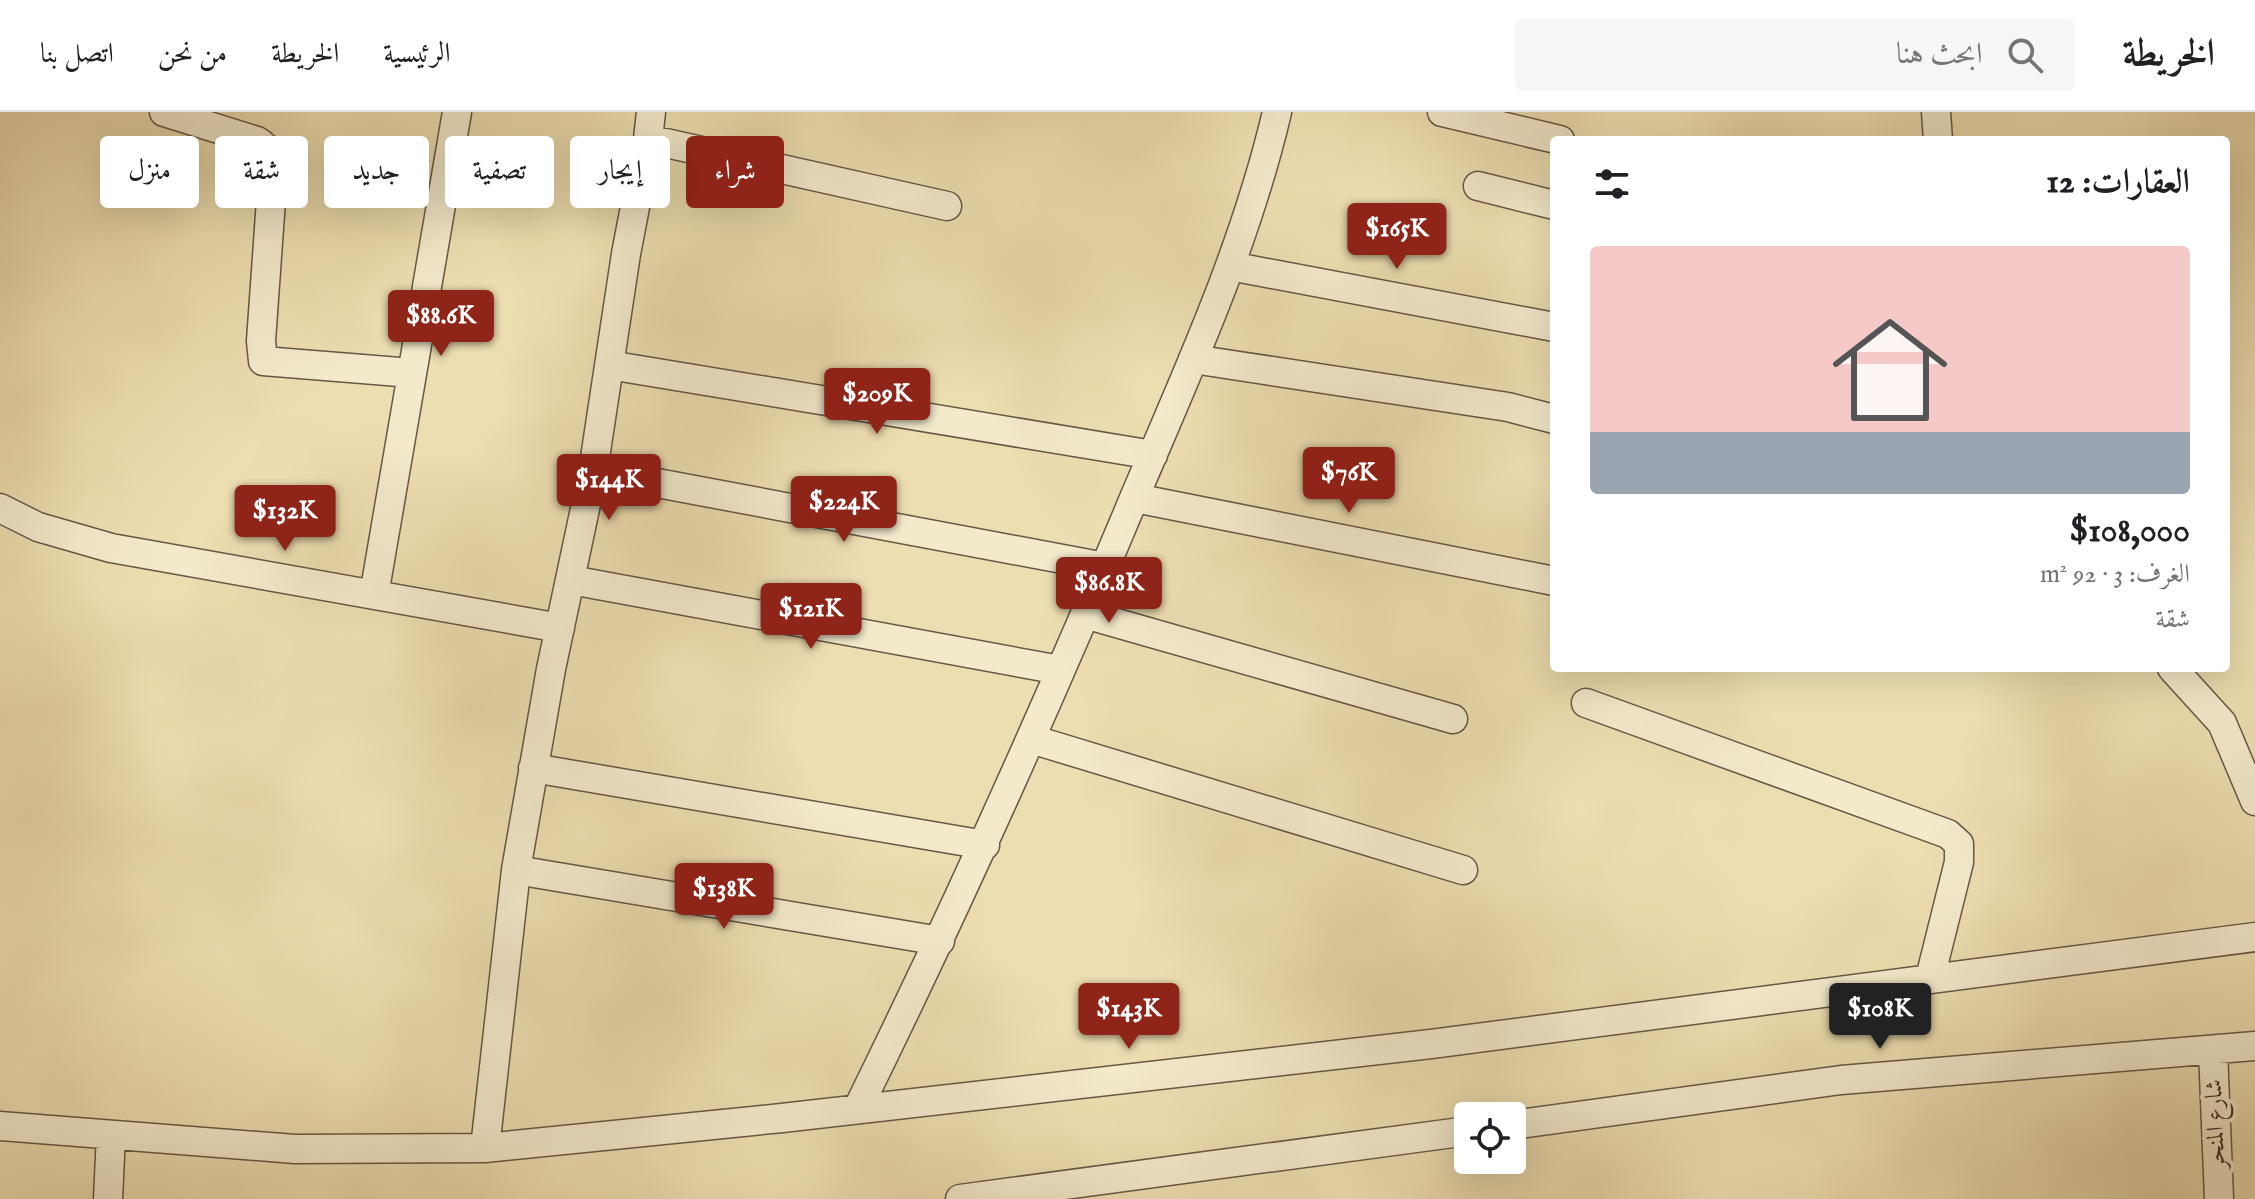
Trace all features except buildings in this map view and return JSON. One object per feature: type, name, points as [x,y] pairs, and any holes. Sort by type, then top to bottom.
[{"type":"street","points":[[164,112],[257,141],[267,147],[271,156],[273,172],[261,341],[263,361],[412,373]]},
{"type":"street","points":[[374,595],[457,112]]},
{"type":"street","points":[[858,1108],[985,845],[1135,498],[1230,266],[1261,180],[1277,112]]},
{"type":"street","points":[[1442,112],[1473,116],[1550,137]]},
{"type":"street","points":[[1936,112],[1938,136]]},
{"type":"street","points":[[485,1148],[516,870],[560,628],[593,471],[649,126],[947,206]]},
{"type":"street","points":[[1478,186],[1550,204]]},
{"type":"street","points":[[1230,266],[1550,326]]},
{"type":"street","points":[[1193,359],[1508,407],[1550,418]]},
{"type":"street","points":[[609,365],[1153,455]]},
{"type":"street","points":[[593,471],[1105,567]]},
{"type":"street","points":[[1135,498],[1550,580]]},
{"type":"street","points":[[0,508],[38,527],[111,548],[560,628]]},
{"type":"street","points":[[571,580],[1060,670]]},
{"type":"street","points":[[1085,614],[1453,719]]},
{"type":"street","points":[[2176,672],[2222,723],[2255,801]]},
{"type":"street","points":[[1586,703],[1948,834],[1959,844],[1959,862],[1930,978]]},
{"type":"street","points":[[1031,739],[1463,870]]},
{"type":"street","points":[[533,768],[985,845]]},
{"type":"street","points":[[516,870],[940,941]]},
{"type":"street","points":[[0,1126],[295,1149],[485,1148],[1431,1044],[2255,937]]},
{"type":"street","points":[[1526,1123],[1841,1080],[2255,1046]]},
{"type":"street","name":"شارع المنحر","points":[[2213,1050],[2219,1199]]},
{"type":"street","points":[[960,1199],[1454,1133]]},
{"type":"street","points":[[108,1199],[111,1135]]}]
